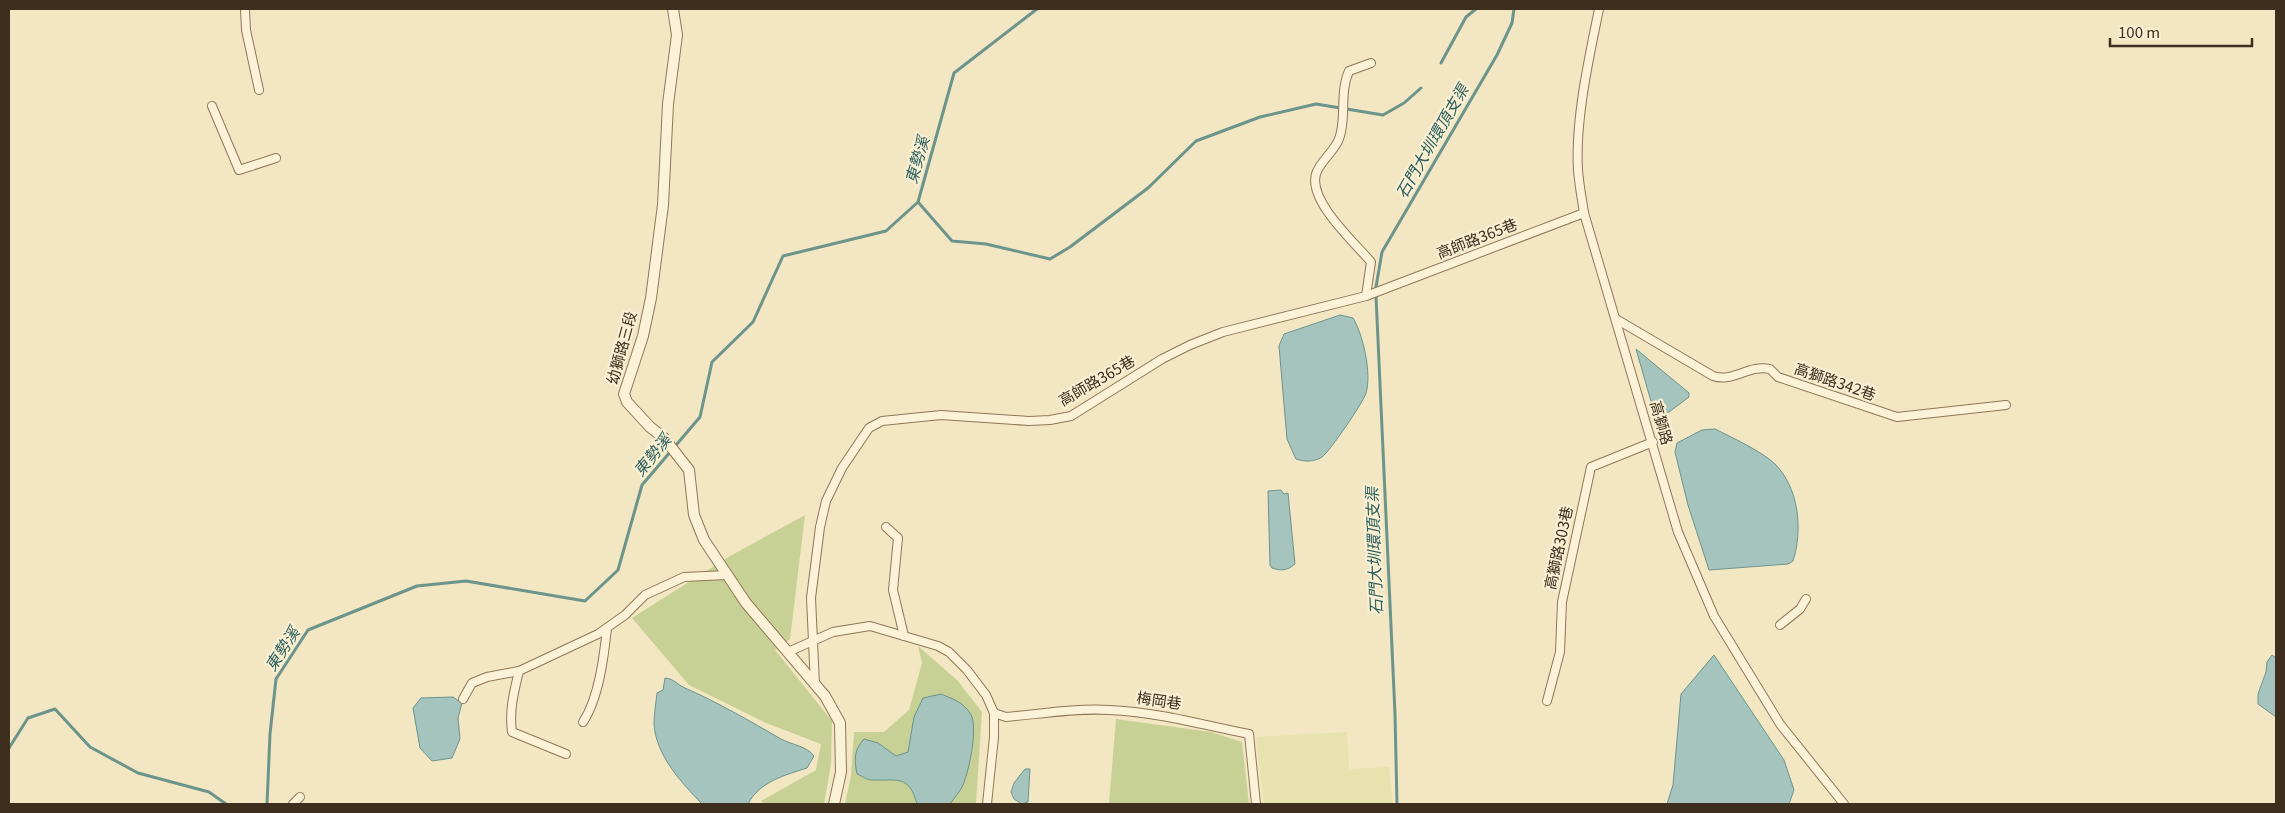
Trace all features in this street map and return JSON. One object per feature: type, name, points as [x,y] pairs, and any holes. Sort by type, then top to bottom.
[{"type":"street","points":[[245,9],[246,30],[259,90]]},
{"type":"street","name":"幼獅路三段","points":[[672,9],[678,36],[668,104],[664,205],[643,336],[624,394],[627,402],[650,427],[664,438],[689,470],[694,516],[704,540],[746,603],[825,696],[840,722],[841,772],[834,804]]},
{"type":"street","name":"高獅路","points":[[1600,9],[1586,80],[1579,136],[1578,170],[1584,213],[1678,532],[1714,616],[1780,724],[1844,804]]},
{"type":"street","points":[[1366,296],[1371,262],[1329,214],[1317,196],[1314,183],[1316,173],[1339,139],[1344,82],[1348,71],[1371,63]]},
{"type":"street","points":[[212,106],[239,170],[276,158]]},
{"type":"street","name":"高師路365巷","points":[[815,685],[811,598],[820,527],[826,501],[842,468],[869,428],[882,421],[934,416],[968,416],[1029,421],[1071,416],[1162,359],[1190,345],[1223,332],[1366,296],[1584,213]]},
{"type":"street","name":"高獅路342巷","points":[[1616,319],[1713,376],[1723,379],[1753,368],[1770,369],[1778,377],[1897,418],[2006,405]]},
{"type":"street","name":"高獅路303巷","points":[[1547,700],[1560,652],[1562,602],[1591,467],[1653,442]]},
{"type":"street","points":[[886,527],[898,538],[893,590],[904,636]]},
{"type":"street","points":[[464,699],[472,683],[488,676],[519,671],[598,634],[625,615],[645,595],[684,577],[727,574]]},
{"type":"street","points":[[1780,625],[1800,609],[1806,599]]},
{"type":"street","points":[[788,652],[833,632],[870,626],[938,646],[949,652],[967,670],[986,695],[994,713],[994,737],[987,804]]},
{"type":"street","points":[[584,722],[589,713],[604,656],[607,628]]},
{"type":"street","points":[[519,671],[512,700],[510,719],[512,732],[566,754]]},
{"type":"street","name":"梅岡巷","points":[[994,713],[1006,717],[1108,710],[1143,712],[1180,718],[1249,734],[1256,804]]},
{"type":"street","points":[[293,804],[300,796]]},
{"type":"shaded area","points":[[1347,732],[1349,769],[1389,767],[1393,804],[1264,804],[1256,737]]},
{"type":"green space","points":[[805,515],[790,639],[775,650],[832,721],[831,764],[824,804],[765,804],[761,801],[816,770],[821,744],[766,723],[689,685],[632,618],[730,556]]},
{"type":"green space","points":[[918,646],[957,680],[982,712],[976,804],[845,804],[851,776],[854,732],[884,732],[909,710],[922,663]]},
{"type":"green space","points":[[1116,719],[1211,732],[1242,742],[1249,804],[1109,804]]},
{"type":"water","points":[[1340,315],[1353,318],[1360,334],[1367,365],[1368,385],[1366,393],[1346,426],[1322,457],[1316,460],[1303,461],[1296,459],[1287,439],[1279,346],[1284,334]]},
{"type":"water","points":[[1636,349],[1689,393],[1689,397],[1669,412],[1658,415],[1653,408]]},
{"type":"water","points":[[1715,429],[1770,459],[1783,474],[1789,485],[1797,510],[1798,536],[1793,561],[1788,564],[1709,570],[1688,505],[1675,452],[1677,443],[1702,430]]},
{"type":"water","points":[[1281,490],[1284,494],[1288,493],[1295,564],[1281,570],[1272,568],[1270,565],[1268,491]]},
{"type":"water","points":[[1714,655],[1784,760],[1794,790],[1789,804],[1667,804],[1673,785],[1681,694]]},
{"type":"water","points":[[2272,655],[2276,658],[2276,717],[2258,704],[2258,694],[2266,672],[2267,662]]},
{"type":"water","points":[[665,678],[671,679],[781,739],[803,748],[814,756],[807,768],[773,780],[759,790],[748,804],[702,804],[671,768],[656,736],[654,720],[657,693],[663,690]]},
{"type":"water","points":[[941,694],[964,706],[973,719],[974,727],[970,759],[963,785],[950,804],[917,804],[914,794],[906,783],[895,780],[870,780],[857,774],[856,755],[858,747],[864,739],[878,743],[896,756],[908,752],[914,717],[923,698]]},
{"type":"water","points":[[453,697],[462,703],[458,718],[460,739],[452,758],[432,761],[420,748],[413,708],[421,698]]},
{"type":"water","points":[[1025,769],[1030,769],[1028,802],[1022,804],[1014,799],[1011,792],[1014,783]]},
{"type":"waterway","name":"東勢溪","points":[[267,804],[270,734],[276,679],[308,630],[417,586],[466,581],[585,601],[618,570],[642,485],[700,417],[712,362],[753,322],[783,256],[886,231],[918,202],[954,73],[1037,9]]},
{"type":"waterway","name":"石門大圳環頂支渠","points":[[1441,63],[1466,17],[1476,9]]},
{"type":"waterway","name":"石門大圳環頂支渠","points":[[1376,287],[1382,252],[1497,55],[1512,23],[1514,9]]},
{"type":"waterway","name":"石門大圳環頂支渠","points":[[918,202],[952,241],[986,244],[1050,259],[1070,247],[1148,188],[1196,141],[1260,117],[1316,104],[1383,115],[1404,103],[1421,88]]},
{"type":"waterway","name":"石門大圳環頂支渠","points":[[1376,296],[1395,714],[1397,804]]},
{"type":"waterway","name":"東勢溪","points":[[9,748],[28,718],[55,709],[90,747],[138,773],[209,792],[226,804]]}]
